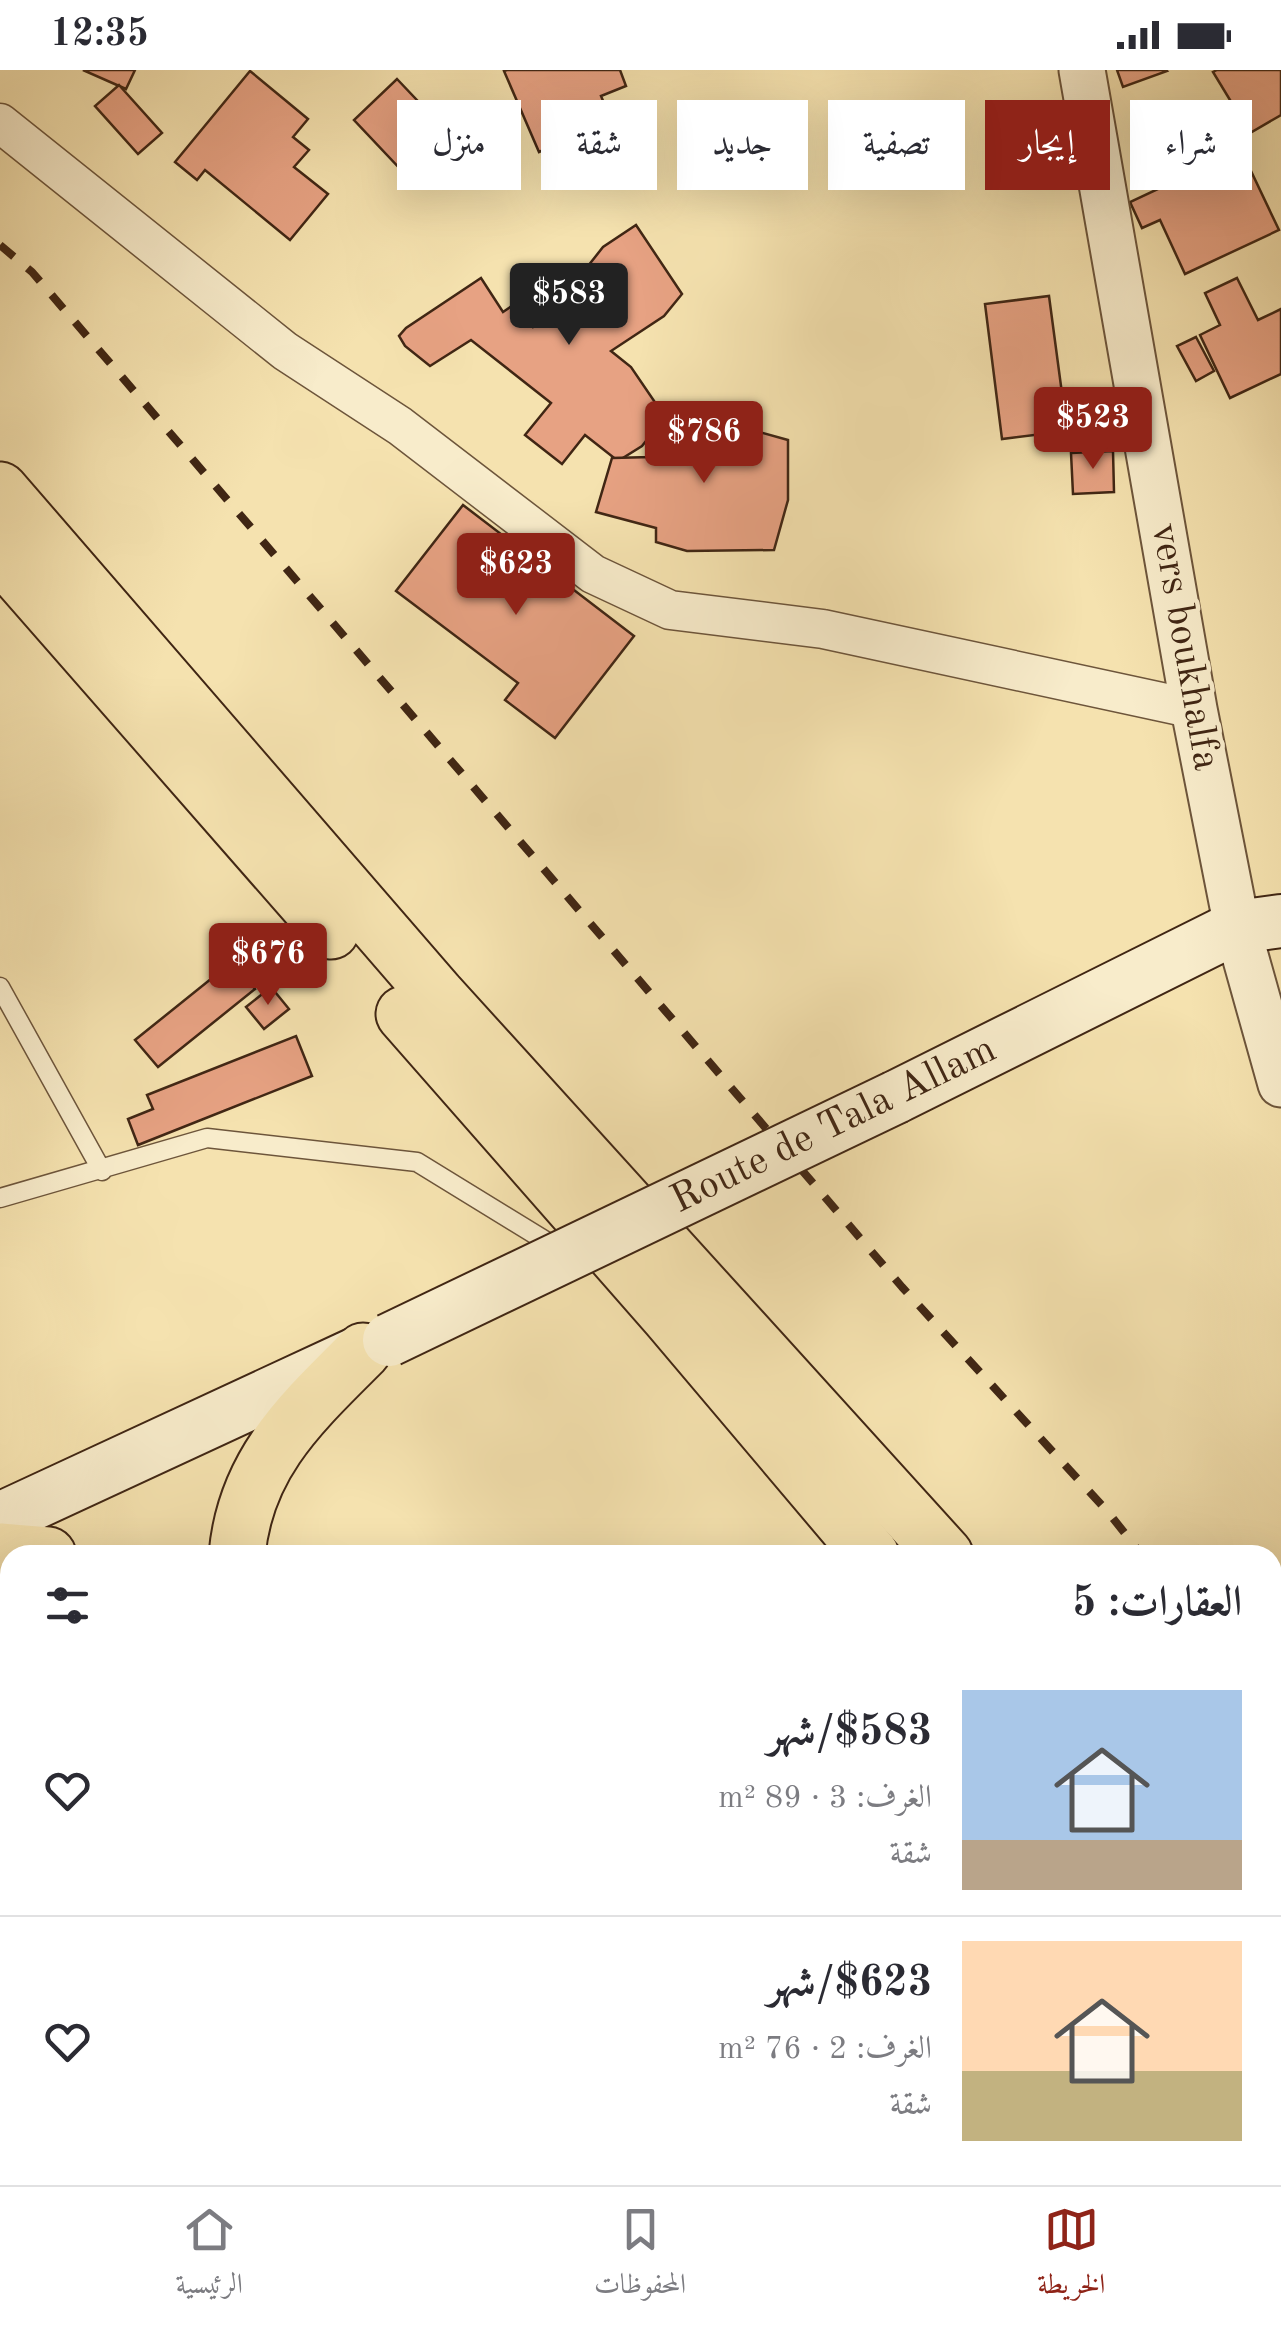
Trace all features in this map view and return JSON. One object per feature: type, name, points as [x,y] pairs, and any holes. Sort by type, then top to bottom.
[{"type":"highway","points":[[0,490],[437,995],[936,1545]]},
{"type":"highway","points":[[0,553],[669,1316],[863,1545]]},
{"type":"highway","points":[[238,1545],[260,1472],[290,1423],[376,1346]]},
{"type":"main road","name":"Route de Tala Allam","points":[[0,1519],[376,1346],[1259,924]]},
{"type":"street","name":"vers boukhalfa","points":[[1082,70],[1194,708],[1259,924],[1281,1084]]},
{"type":"street","points":[[0,123],[285,352],[400,426],[594,574],[670,610],[823,629],[1194,708]]},
{"type":"lane","points":[[0,987],[102,1171]]},
{"type":"lane","points":[[0,1198],[208,1138],[417,1162],[585,1265]]},
{"type":"lane","points":[[619,1285],[669,1316]]},
{"type":"building","points":[[83,70],[135,70],[126,89]]},
{"type":"building","points":[[620,70],[626,86],[601,96],[603,100],[541,100],[539,152],[521,110],[521,100],[517,100],[504,71]]},
{"type":"building","points":[[1117,70],[1166,70],[1167,71],[1123,87]]},
{"type":"building","points":[[1281,70],[1281,115],[1252,132],[1252,100],[1230,100],[1213,72]]},
{"type":"building","points":[[250,71],[308,119],[293,137],[309,150],[294,167],[328,194],[290,240],[205,170],[197,180],[175,162]]},
{"type":"building","points":[[397,79],[417,100],[397,100],[397,166],[354,120]]},
{"type":"building","points":[[119,85],[162,133],[138,154],[95,106]]},
{"type":"building","points":[[1252,173],[1279,230],[1185,274],[1160,220],[1142,228],[1130,202],[1156,190],[1252,190]]},
{"type":"building","points":[[636,225],[682,294],[664,316],[611,351],[631,367],[665,417],[642,446],[618,461],[585,435],[562,464],[525,435],[551,403],[471,340],[430,366],[405,346],[399,336],[481,278],[503,312],[516,303],[533,327],[581,296],[573,285],[603,247]]},
{"type":"building","points":[[1237,278],[1258,320],[1281,309],[1281,374],[1230,398],[1200,335],[1220,325],[1205,293]]},
{"type":"building","points":[[1049,296],[1067,431],[1002,439],[985,304]]},
{"type":"building","points":[[1196,337],[1214,371],[1196,381],[1177,346]]},
{"type":"building","points":[[665,406],[788,440],[788,500],[774,550],[687,551],[656,542],[656,528],[596,512],[612,458],[651,457]]},
{"type":"building","points":[[1113,451],[1114,492],[1073,494],[1071,453]]},
{"type":"building","points":[[463,505],[634,636],[555,738],[505,700],[518,683],[396,591]]},
{"type":"building","points":[[232,962],[255,989],[158,1067],[135,1040]]},
{"type":"building","points":[[271,987],[289,1009],[264,1029],[246,1007]]},
{"type":"building","points":[[296,1036],[312,1076],[138,1145],[128,1119],[153,1109],[147,1095]]},
{"type":"railway","points":[[0,245],[32,272],[902,1287],[1134,1545]]}]
